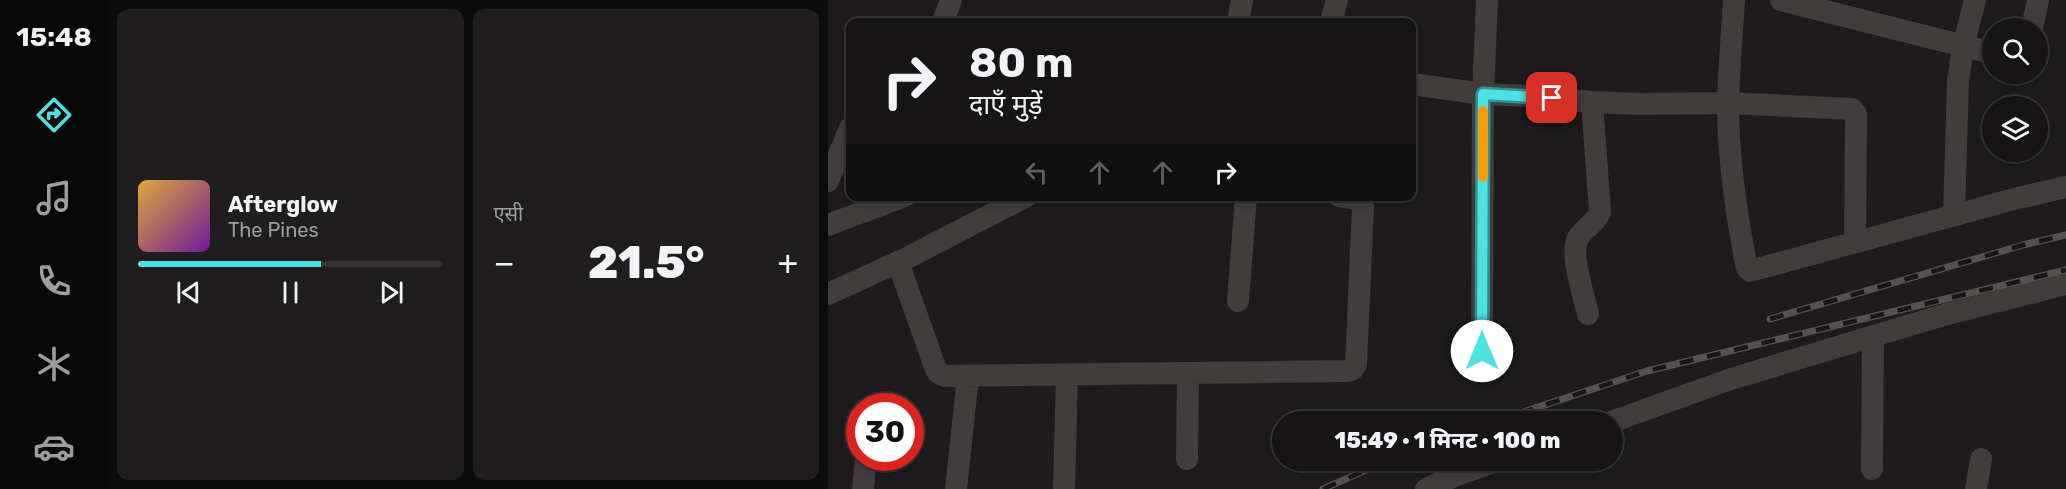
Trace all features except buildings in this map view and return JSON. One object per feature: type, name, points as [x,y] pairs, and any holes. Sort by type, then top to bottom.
[{"type":"street","points":[[944,18],[951,0]]},
{"type":"street","points":[[1239,18],[1242,0]]},
{"type":"street","points":[[1332,18],[1337,0]]},
{"type":"street","points":[[1482,351],[1483,94],[1487,0]]},
{"type":"street","points":[[1734,0],[1728,103],[1735,212],[1747,268],[1753,272],[1786,260],[2066,187]]},
{"type":"street","points":[[1781,0],[1982,51]]},
{"type":"street","points":[[1954,215],[1958,81],[1963,47],[1975,0]]},
{"type":"street","points":[[2034,18],[2038,0]]},
{"type":"street","points":[[1416,85],[1483,94],[1592,102],[1728,103],[1852,109],[1855,111],[1855,242]]},
{"type":"street","points":[[1588,314],[1575,253],[1578,237],[1600,212],[1592,102]]},
{"type":"street","points":[[828,181],[846,138]]},
{"type":"street","points":[[828,225],[892,201]]},
{"type":"street","points":[[828,294],[898,262],[1017,201]]},
{"type":"street","points":[[1238,301],[1246,201]]},
{"type":"street","points":[[898,262],[938,373],[945,376],[1348,371],[1356,364],[1363,207],[1360,201]]},
{"type":"street","points":[[1623,418],[1731,379],[1873,336],[1947,314],[2066,284]]},
{"type":"street","points":[[1872,469],[1873,336]]},
{"type":"street","points":[[1187,459],[1188,374]]},
{"type":"street","points":[[1064,489],[1066,375]]},
{"type":"street","points":[[956,489],[968,376]]},
{"type":"street","points":[[1976,489],[1981,459]]},
{"type":"street","points":[[863,489],[865,471]]},
{"type":"street","points":[[1426,489],[1467,471]]},
{"type":"railway","points":[[1770,319],[2023,245],[2066,235]]},
{"type":"railway","points":[[1526,411],[1647,371],[2066,270]]},
{"type":"railway","points":[[1323,489],[1364,471]]},
{"type":"slow traffic","points":[[1483,111],[1483,177]]},
{"type":"route","points":[[1482,351],[1483,94],[1552,98]]}]
